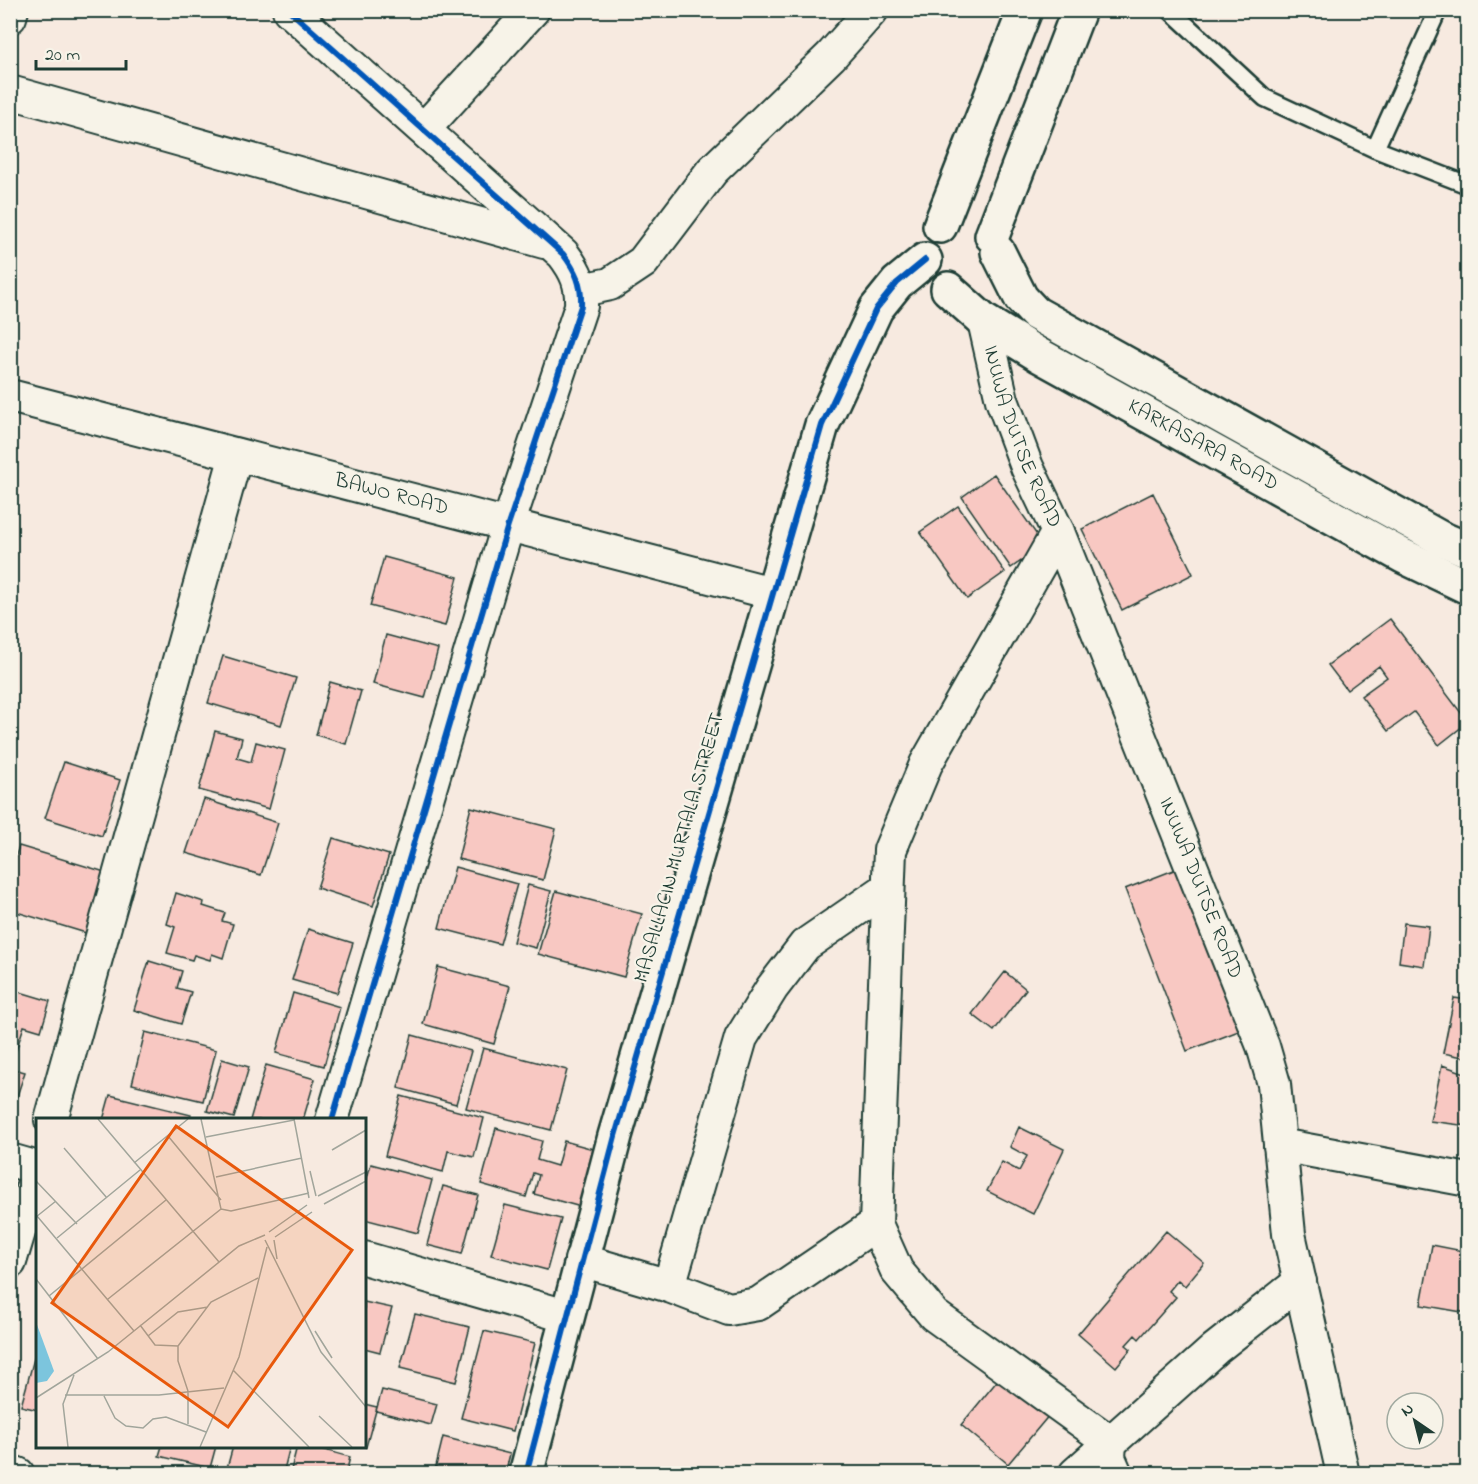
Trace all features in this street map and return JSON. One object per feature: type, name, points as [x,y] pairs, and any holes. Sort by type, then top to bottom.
[{"type":"main road","points":[[1025,10],[940,226],[929,241],[925,260],[929,272],[937,282],[948,289],[963,292],[977,288],[989,280],[996,267],[995,244],[1079,10]]},
{"type":"main road","points":[[940,226],[954,219],[970,219],[984,226],[995,244]]},
{"type":"main road","name":"KARKASARA ROAD","points":[[995,244],[1021,298],[1035,313],[1409,521],[1467,550]]},
{"type":"main road","name":"MASALLACIN MURTALA STREET","points":[[526,1473],[581,1260],[689,875],[822,425],[876,309],[885,295],[925,260]]},
{"type":"main road","name":"KARKASARA ROAD","points":[[948,289],[984,321],[1039,356],[1372,539],[1467,587]]},
{"type":"street","points":[[10,16],[12,10]]},
{"type":"street","points":[[289,10],[552,244],[575,271],[582,290],[581,306],[508,525],[332,1118]]},
{"type":"street","points":[[424,129],[533,10]]},
{"type":"street","points":[[582,290],[610,284],[643,262],[712,171],[831,56],[872,10]]},
{"type":"street","points":[[10,92],[552,244]]},
{"type":"street","name":"INUWA DUTSE ROAD","points":[[984,321],[1002,400],[1028,467],[1058,532],[1263,1046],[1274,1084],[1289,1234],[1343,1473]]},
{"type":"street","name":"BAWO ROAD","points":[[10,396],[772,593]]},
{"type":"street","points":[[51,1118],[236,455]]},
{"type":"street","points":[[1058,532],[926,764],[890,850],[876,1224],[897,1271],[934,1315],[1110,1442]]},
{"type":"street","points":[[669,1286],[741,1038],[772,988],[804,945],[888,888]]},
{"type":"street","points":[[1280,1145],[1467,1180]]},
{"type":"street","points":[[10,1160],[36,1167]]},
{"type":"street","points":[[10,1262],[36,1175]]},
{"type":"street","points":[[581,1260],[669,1286],[729,1310],[742,1309],[758,1304],[876,1224]]},
{"type":"street","points":[[366,1259],[566,1316]]},
{"type":"street","points":[[1075,1473],[1215,1349],[1300,1282]]},
{"type":"street","points":[[1110,1442],[1109,1458],[1116,1473]]},
{"type":"street","points":[[10,1471],[18,1473]]},
{"type":"lane","points":[[1170,10],[1265,98],[1375,149],[1467,185]]},
{"type":"lane","points":[[1375,149],[1438,10]]},
{"type":"building","points":[[994,474],[1044,545],[1011,568],[962,497]]},
{"type":"building","points":[[1153,493],[1193,574],[1122,610],[1082,529]]},
{"type":"building","points":[[958,506],[1005,572],[967,599],[920,532]]},
{"type":"building","points":[[384,557],[458,577],[445,626],[370,606]]},
{"type":"building","points":[[1390,619],[1468,722],[1439,745],[1414,712],[1388,731],[1361,696],[1387,677],[1379,666],[1347,690],[1328,665]]},
{"type":"building","points":[[386,635],[438,649],[425,698],[373,684]]},
{"type":"building","points":[[223,656],[296,678],[281,725],[208,703]]},
{"type":"building","points":[[330,682],[361,691],[346,744],[316,735]]},
{"type":"building","points":[[215,731],[242,738],[237,758],[251,762],[256,742],[285,750],[269,809],[199,790]]},
{"type":"building","points":[[64,762],[120,780],[102,836],[45,818]]},
{"type":"building","points":[[204,799],[278,823],[261,875],[186,853]]},
{"type":"building","points":[[471,807],[556,829],[543,880],[458,859]]},
{"type":"building","points":[[333,838],[389,855],[373,906],[317,888]]},
{"type":"building","points":[[19,846],[105,872],[86,933],[10,910],[10,874]]},
{"type":"building","points":[[455,867],[517,884],[500,944],[439,928]]},
{"type":"building","points":[[1179,868],[1241,1030],[1187,1051],[1125,889]]},
{"type":"building","points":[[528,885],[551,891],[536,948],[513,942]]},
{"type":"building","points":[[556,891],[642,914],[624,977],[538,954]]},
{"type":"building","points":[[176,893],[204,902],[203,906],[225,913],[222,921],[233,924],[223,958],[212,954],[210,960],[194,955],[192,960],[167,953],[175,927],[167,924]]},
{"type":"building","points":[[1404,923],[1429,926],[1424,966],[1399,962]]},
{"type":"building","points":[[308,929],[353,943],[337,993],[292,980]]},
{"type":"building","points":[[149,961],[182,971],[177,988],[191,992],[181,1024],[134,1010]]},
{"type":"building","points":[[438,967],[510,986],[494,1044],[423,1024]]},
{"type":"building","points":[[1005,972],[1026,989],[994,1031],[972,1014]]},
{"type":"building","points":[[10,989],[50,1001],[41,1031],[24,1026],[14,1057],[10,1056]]},
{"type":"building","points":[[293,993],[340,1007],[324,1066],[276,1053]]},
{"type":"building","points":[[1454,998],[1468,1000],[1468,1058],[1443,1053]]},
{"type":"building","points":[[145,1032],[216,1050],[203,1101],[132,1084]]},
{"type":"building","points":[[412,1035],[471,1051],[456,1104],[398,1088]]},
{"type":"building","points":[[483,1048],[567,1070],[551,1130],[466,1108]]},
{"type":"building","points":[[222,1059],[249,1067],[234,1118],[207,1111]]},
{"type":"building","points":[[266,1065],[315,1079],[304,1118],[251,1118]]},
{"type":"building","points":[[1442,1065],[1468,1074],[1468,1126],[1430,1121]]},
{"type":"building","points":[[10,1068],[25,1072],[10,1117]]},
{"type":"building","points":[[110,1095],[191,1115],[190,1118],[104,1118]]},
{"type":"building","points":[[401,1096],[484,1118],[474,1157],[448,1151],[443,1172],[385,1156]]},
{"type":"building","points":[[1019,1127],[1064,1149],[1033,1214],[987,1191],[1002,1162],[1019,1171],[1027,1156],[1010,1147]]},
{"type":"building","points":[[496,1128],[542,1141],[537,1160],[557,1166],[564,1141],[597,1150],[581,1207],[534,1194],[539,1175],[533,1173],[526,1197],[481,1184]]},
{"type":"building","points":[[371,1164],[432,1180],[418,1233],[366,1220],[366,1181]]},
{"type":"building","points":[[443,1186],[478,1195],[462,1254],[427,1245]]},
{"type":"building","points":[[505,1205],[561,1219],[547,1270],[491,1255]]},
{"type":"building","points":[[1166,1231],[1204,1263],[1185,1286],[1178,1280],[1169,1291],[1176,1297],[1139,1339],[1135,1335],[1126,1345],[1131,1349],[1116,1367],[1078,1334]]},
{"type":"building","points":[[1432,1245],[1468,1252],[1468,1313],[1421,1305]]},
{"type":"building","points":[[366,1302],[392,1308],[380,1352],[366,1348]]},
{"type":"building","points":[[415,1314],[470,1327],[456,1382],[400,1368]]},
{"type":"building","points":[[484,1331],[535,1343],[513,1431],[461,1418]]},
{"type":"building","points":[[36,1351],[36,1410],[21,1406]]},
{"type":"building","points":[[1002,1375],[1050,1414],[1008,1464],[961,1425]]},
{"type":"building","points":[[382,1390],[437,1404],[431,1425],[376,1411]]},
{"type":"building","points":[[366,1404],[377,1407],[366,1447]]},
{"type":"building","points":[[443,1437],[510,1454],[505,1474],[434,1474]]},
{"type":"building","points":[[161,1448],[215,1448],[210,1468],[159,1456]]},
{"type":"building","points":[[232,1448],[290,1448],[283,1474],[248,1474],[227,1468]]},
{"type":"building","points":[[296,1448],[317,1448],[350,1457],[346,1474],[290,1474]]},
{"type":"cycle path","points":[[289,10],[563,254],[577,278],[581,298],[581,306],[508,525],[333,1118]]},
{"type":"cycle path","points":[[526,1474],[615,1136],[822,425],[876,309],[897,283],[925,260]]}]
